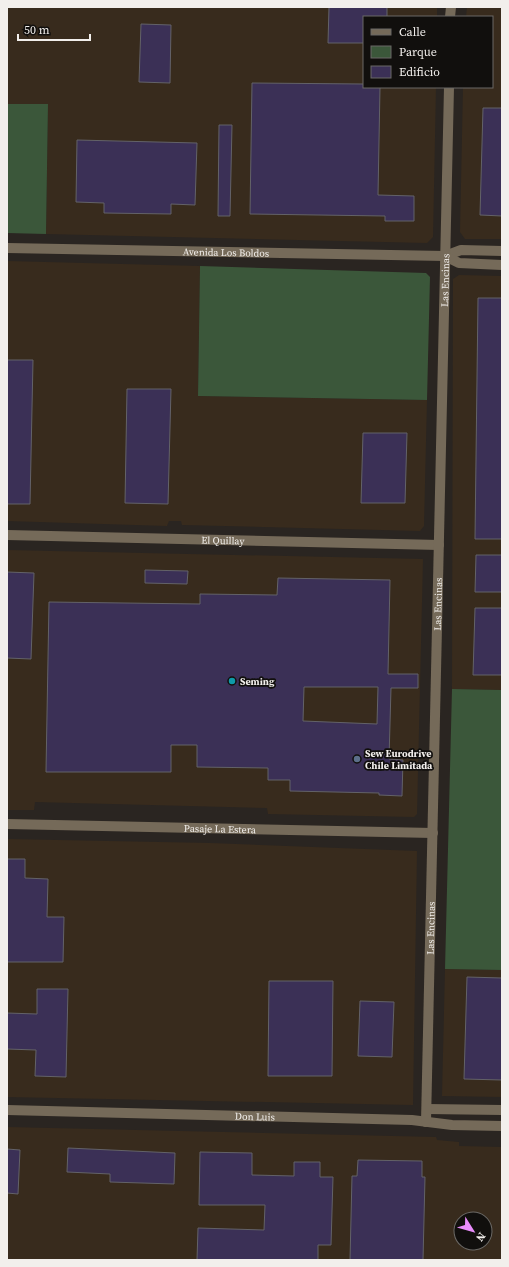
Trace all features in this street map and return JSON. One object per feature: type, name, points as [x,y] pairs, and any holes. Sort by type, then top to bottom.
[{"type":"street","name":"Las Encinas","points":[[426,1122],[449,88]]},
{"type":"street","name":"Avenida Los Boldos","points":[[7,248],[445,256],[461,250],[502,251]]},
{"type":"street","name":"Avenida Los Boldos","points":[[445,256],[459,263],[502,265]]},
{"type":"street","name":"El Quillay","points":[[7,535],[439,545]]},
{"type":"street","name":"Pasaje La Estera","points":[[7,824],[433,832]]},
{"type":"street","points":[[427,1109],[502,1110]]},
{"type":"street","name":"Don Luis","points":[[7,1110],[310,1117],[426,1122],[452,1125],[502,1126]]},
{"type":"shaded area","points":[[7,7],[437,7],[437,16],[363,16],[363,88],[436,88],[433,237],[427,243],[46,234],[48,104],[7,104]]},
{"type":"shaded area","points":[[467,7],[502,7],[502,239],[465,239],[460,232],[463,88],[493,88],[493,16],[466,16]]},
{"type":"shaded area","points":[[7,261],[200,266],[198,396],[427,400],[424,526],[420,531],[182,525],[181,521],[169,521],[167,526],[7,521]]},
{"type":"shaded area","points":[[459,275],[502,276],[502,690],[452,689],[453,279]]},
{"type":"shaded area","points":[[7,550],[423,559],[417,814],[414,817],[268,814],[267,808],[35,802],[34,810],[7,810]]},
{"type":"shaded area","points":[[7,839],[210,843],[417,851],[413,1105],[7,1097]]},
{"type":"shaded area","points":[[445,969],[502,970],[502,1097],[442,1096]]},
{"type":"shaded area","points":[[7,1127],[436,1137],[437,1140],[459,1142],[459,1146],[502,1147],[502,1260],[7,1260]]},
{"type":"green space","points":[[7,104],[48,104],[46,234],[7,233]]},
{"type":"green space","points":[[200,266],[426,273],[430,277],[427,400],[198,396]]},
{"type":"green space","points":[[452,689],[502,690],[502,970],[445,969]]},
{"type":"building","points":[[329,7],[387,7],[387,16],[363,16],[363,43],[328,43]]},
{"type":"building","points":[[141,24],[171,25],[170,83],[139,82]]},
{"type":"building","points":[[252,83],[363,84],[363,88],[380,88],[378,195],[414,196],[414,221],[385,221],[385,216],[250,214]]},
{"type":"building","points":[[483,108],[502,108],[502,216],[480,215]]},
{"type":"building","points":[[219,125],[232,125],[230,216],[218,216]]},
{"type":"building","points":[[77,140],[197,143],[195,205],[171,204],[171,214],[104,213],[104,203],[76,202]]},
{"type":"building","points":[[478,298],[502,298],[502,539],[475,539]]},
{"type":"building","points":[[7,360],[33,360],[30,504],[7,504]]},
{"type":"building","points":[[127,389],[171,389],[168,504],[125,503]]},
{"type":"building","points":[[363,433],[407,433],[405,503],[361,503]]},
{"type":"building","points":[[476,555],[502,555],[502,592],[475,592]]},
{"type":"building","points":[[145,570],[188,571],[187,584],[145,583]]},
{"type":"building","points":[[7,572],[34,573],[31,659],[7,658]]},
{"type":"building","points":[[278,578],[390,580],[388,674],[418,674],[418,688],[391,688],[389,759],[403,760],[402,796],[379,795],[379,793],[290,791],[290,780],[268,780],[268,768],[197,767],[197,745],[171,745],[171,772],[46,772],[49,602],[200,604],[200,594],[277,595]],"holes":[[[304,687],[378,687],[377,724],[303,721]]]},
{"type":"building","points":[[475,608],[502,608],[502,675],[473,675]]},
{"type":"building","points":[[7,859],[25,859],[25,878],[48,879],[47,917],[64,917],[63,962],[7,962]]},
{"type":"building","points":[[467,977],[502,978],[502,1080],[464,1079]]},
{"type":"building","points":[[269,981],[333,981],[332,1076],[268,1076]]},
{"type":"building","points":[[37,989],[68,989],[66,1077],[35,1076],[36,1050],[7,1049],[7,1013],[37,1014]]},
{"type":"building","points":[[360,1001],[394,1002],[392,1057],[358,1056]]},
{"type":"building","points":[[68,1148],[175,1153],[174,1184],[110,1182],[110,1174],[67,1172]]},
{"type":"building","points":[[7,1149],[20,1150],[18,1194],[7,1193]]},
{"type":"building","points":[[200,1152],[252,1153],[252,1175],[294,1176],[294,1162],[320,1162],[320,1177],[333,1177],[331,1245],[318,1245],[318,1260],[197,1260],[198,1228],[264,1230],[265,1205],[199,1205]]},
{"type":"building","points":[[358,1160],[422,1161],[422,1177],[425,1177],[423,1260],[350,1260],[352,1176],[357,1176]]},
{"type":"place","name":"Seming","points":[[232,681]]},
{"type":"place","name":"Sew Eurodrive Chile Limitada","points":[[357,759]]}]
